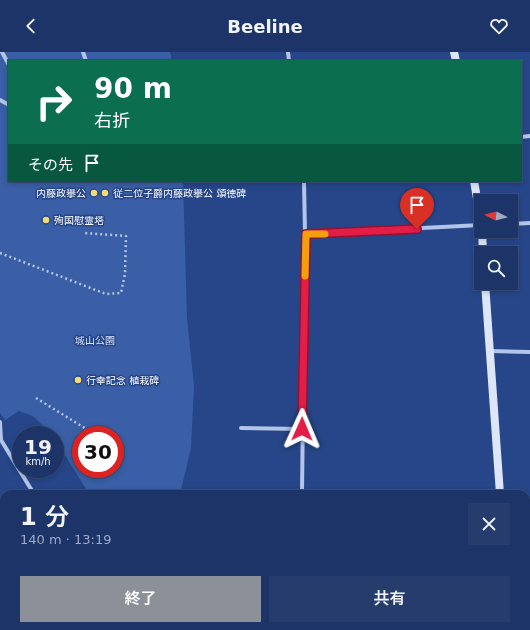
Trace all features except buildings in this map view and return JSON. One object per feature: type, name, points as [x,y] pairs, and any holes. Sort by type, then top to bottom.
[{"type":"street","points":[[2,52],[8,63]]},
{"type":"street","points":[[302,490],[306,234],[304,182]]},
{"type":"street","points":[[474,182],[476,194]]},
{"type":"street","points":[[518,224],[530,223]]},
{"type":"street","points":[[306,234],[474,225]]},
{"type":"street","points":[[486,290],[500,490]]},
{"type":"street","points":[[490,351],[530,352]]},
{"type":"street","points":[[0,422],[1,440],[32,490]]},
{"type":"street","points":[[241,428],[302,429]]},
{"type":"path","points":[[0,253],[106,294],[121,293],[125,274],[126,236],[84,233]]},
{"type":"path","points":[[36,398],[81,426]]},
{"type":"green space","name":"城山公園","points":[[0,52],[170,52],[172,60],[8,60],[8,182],[183,182],[187,318],[194,386],[191,448],[181,490],[87,490],[79,478],[124,478],[124,426],[72,426],[72,466],[64,454],[64,426],[44,426],[33,416],[19,411],[5,420],[0,413]]},
{"type":"slow traffic","points":[[305,276],[306,234],[325,234]]},
{"type":"place","name":"内藤政擧公","points":[[94,193]]},
{"type":"place","name":"従二位子爵内藤政擧公 頌徳碑","points":[[105,193]]},
{"type":"place","name":"殉国慰霊塔","points":[[46,220]]},
{"type":"place","name":"行幸記念 植栽碑","points":[[78,380]]},
{"type":"route","points":[[302,429],[306,234],[417,229]]}]
